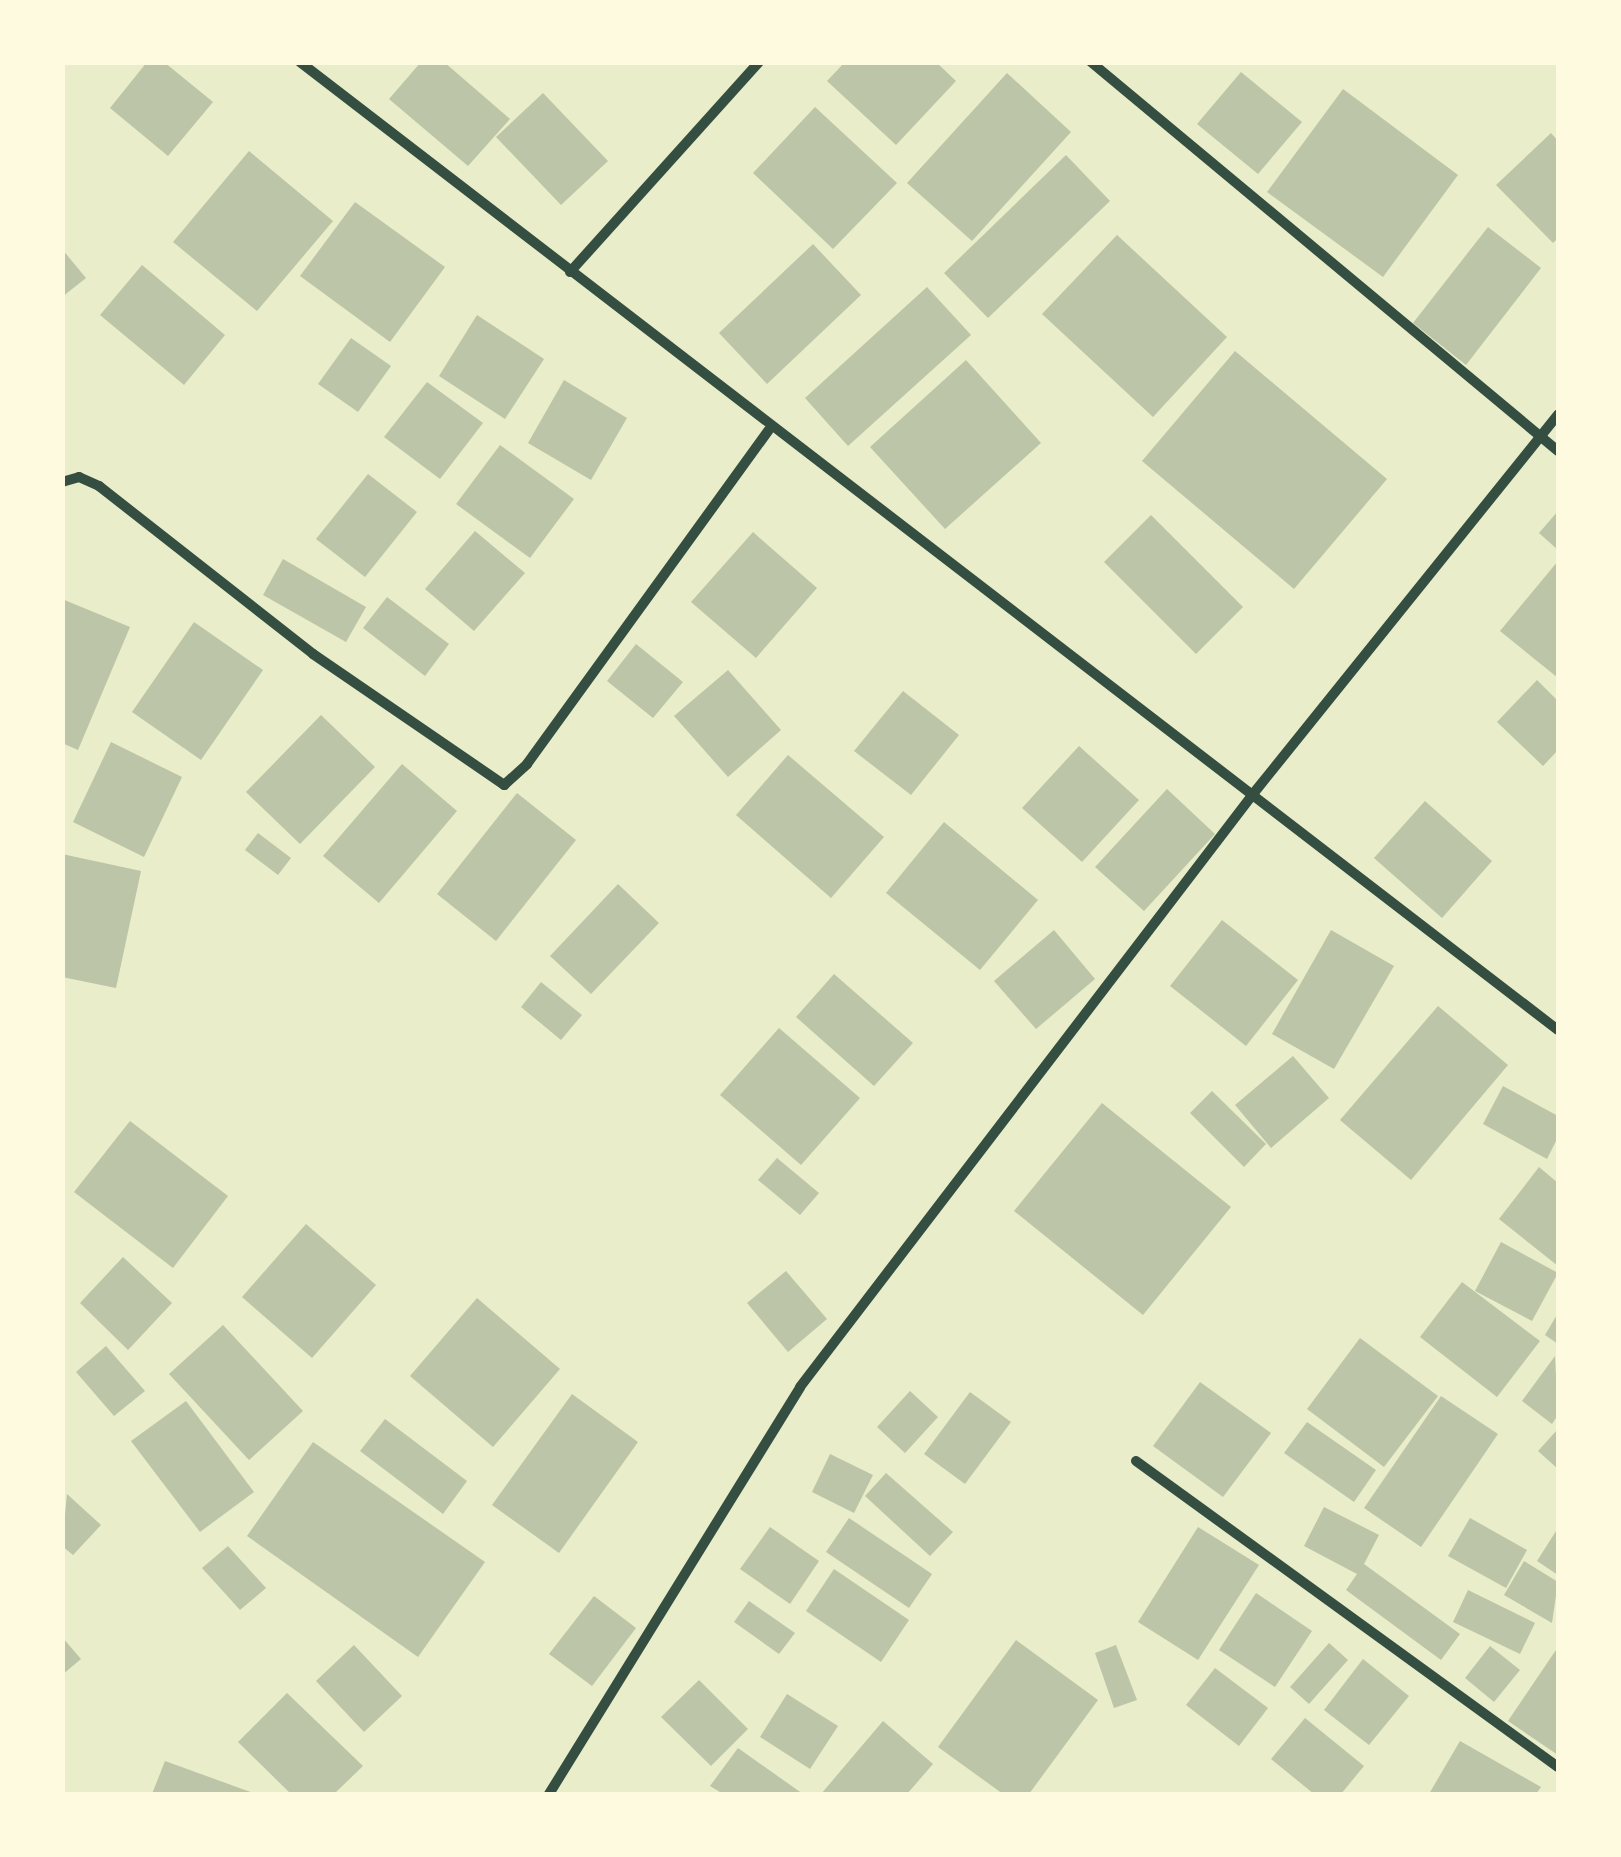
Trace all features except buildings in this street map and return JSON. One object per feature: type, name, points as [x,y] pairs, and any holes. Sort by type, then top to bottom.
[{"type":"street","points":[[300,62],[769,430],[1253,794],[1558,1030]]},
{"type":"street","points":[[570,272],[759,62]]},
{"type":"street","points":[[1091,62],[1558,451]]},
{"type":"street","points":[[549,1794],[800,1387],[1253,794],[1558,414]]},
{"type":"street","points":[[62,482],[78,477],[99,486],[313,654],[504,786],[527,764],[769,430]]},
{"type":"street","points":[[1136,1461],[1558,1767]]}]
